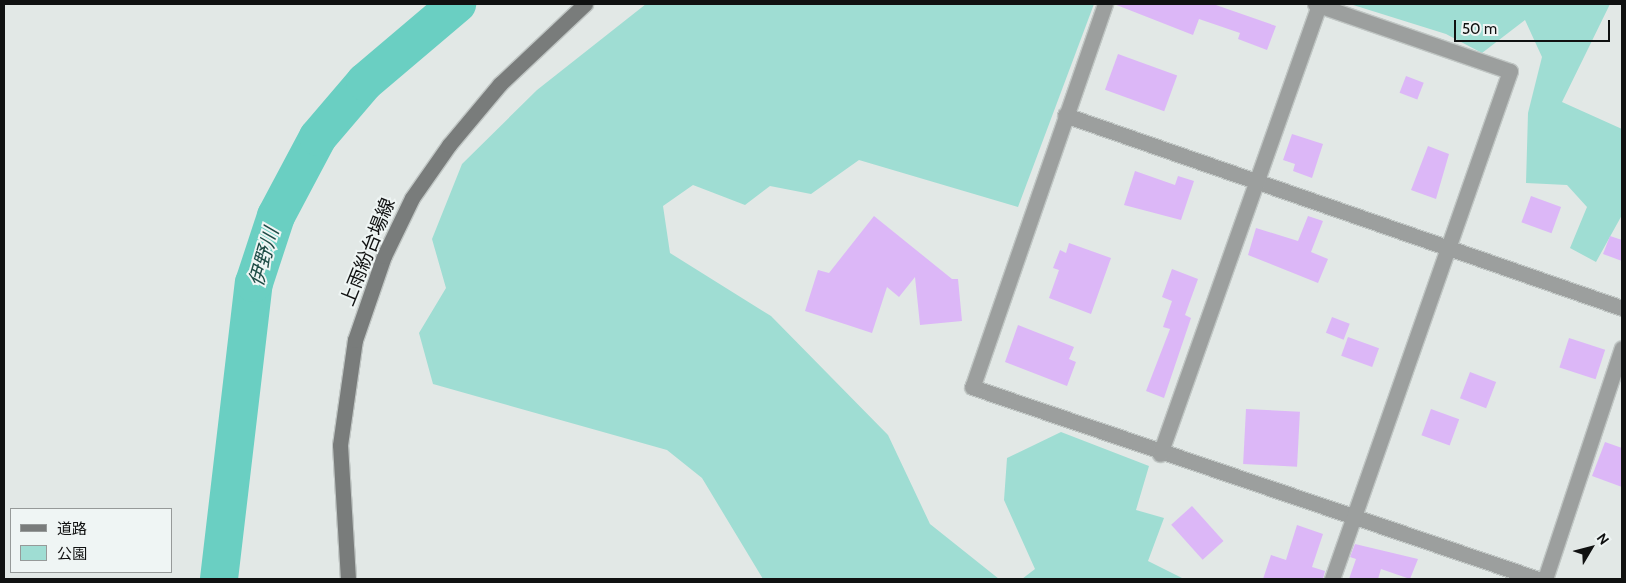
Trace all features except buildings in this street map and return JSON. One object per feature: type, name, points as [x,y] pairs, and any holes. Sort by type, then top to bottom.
[{"type":"main road","name":"上雨紛台場線","points":[[348,579],[340,445],[355,340],[384,256],[412,198],[449,145],[506,77],[585,4]]},
{"type":"street","points":[[1105,4],[972,387],[1160,454],[1354,516],[1538,579]]},
{"type":"street","points":[[1160,454],[1258,181],[1317,4],[1510,72],[1332,579]]},
{"type":"street","points":[[1065,115],[1622,308]]},
{"type":"street","points":[[1545,579],[1622,348]]},
{"type":"green space","points":[[646,4],[1094,4],[1018,207],[859,160],[811,194],[770,186],[745,205],[693,185],[663,206],[670,253],[771,316],[888,435],[930,524],[999,579],[763,579],[702,478],[667,450],[433,384],[419,333],[446,288],[432,239],[462,164],[537,90]]},
{"type":"green space","points":[[1350,4],[1610,4],[1562,102],[1622,129],[1622,215],[1596,262],[1570,248],[1587,207],[1567,185],[1526,183],[1528,113],[1542,57],[1525,20],[1482,53],[1446,34]]},
{"type":"green space","points":[[1061,432],[1149,466],[1136,510],[1164,518],[1148,561],[1184,579],[1022,579],[1035,569],[1004,500],[1007,458]]},
{"type":"waterway","name":"伊野川","points":[[219,579],[254,283],[276,216],[318,137],[365,82],[457,4]]}]
